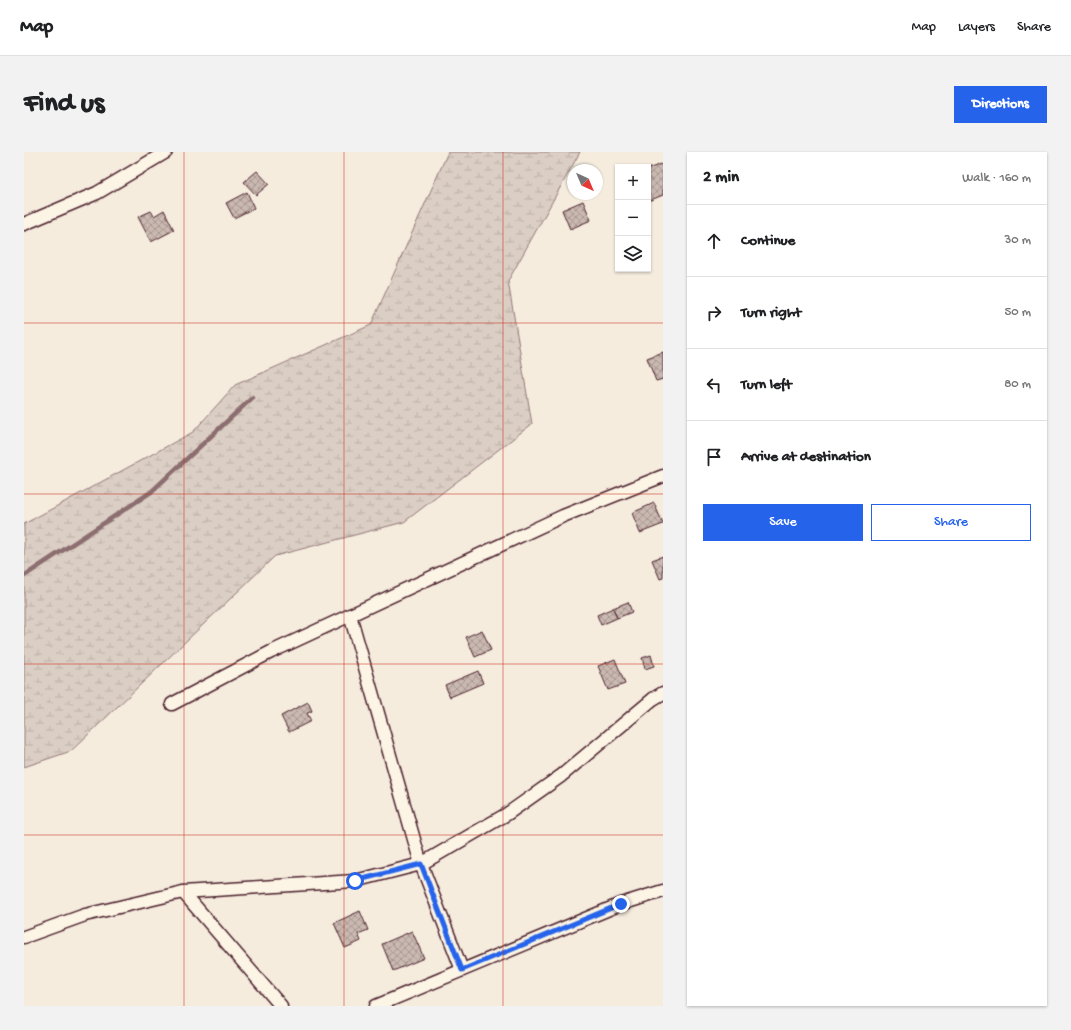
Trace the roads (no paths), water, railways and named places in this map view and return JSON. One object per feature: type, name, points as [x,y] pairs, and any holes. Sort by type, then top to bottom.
[{"type":"street","points":[[24,224],[97,193],[166,152]]},
{"type":"street","points":[[172,704],[272,652],[563,516],[663,476]]},
{"type":"street","points":[[350,615],[421,864],[462,970]]},
{"type":"street","points":[[24,937],[85,915],[184,892],[355,881],[421,864],[507,814],[561,776],[653,699],[663,693]]},
{"type":"street","points":[[376,1006],[621,904],[663,891]]},
{"type":"street","points":[[184,892],[282,1006]]},
{"type":"waterway","points":[[24,576],[151,492],[252,398]]}]
